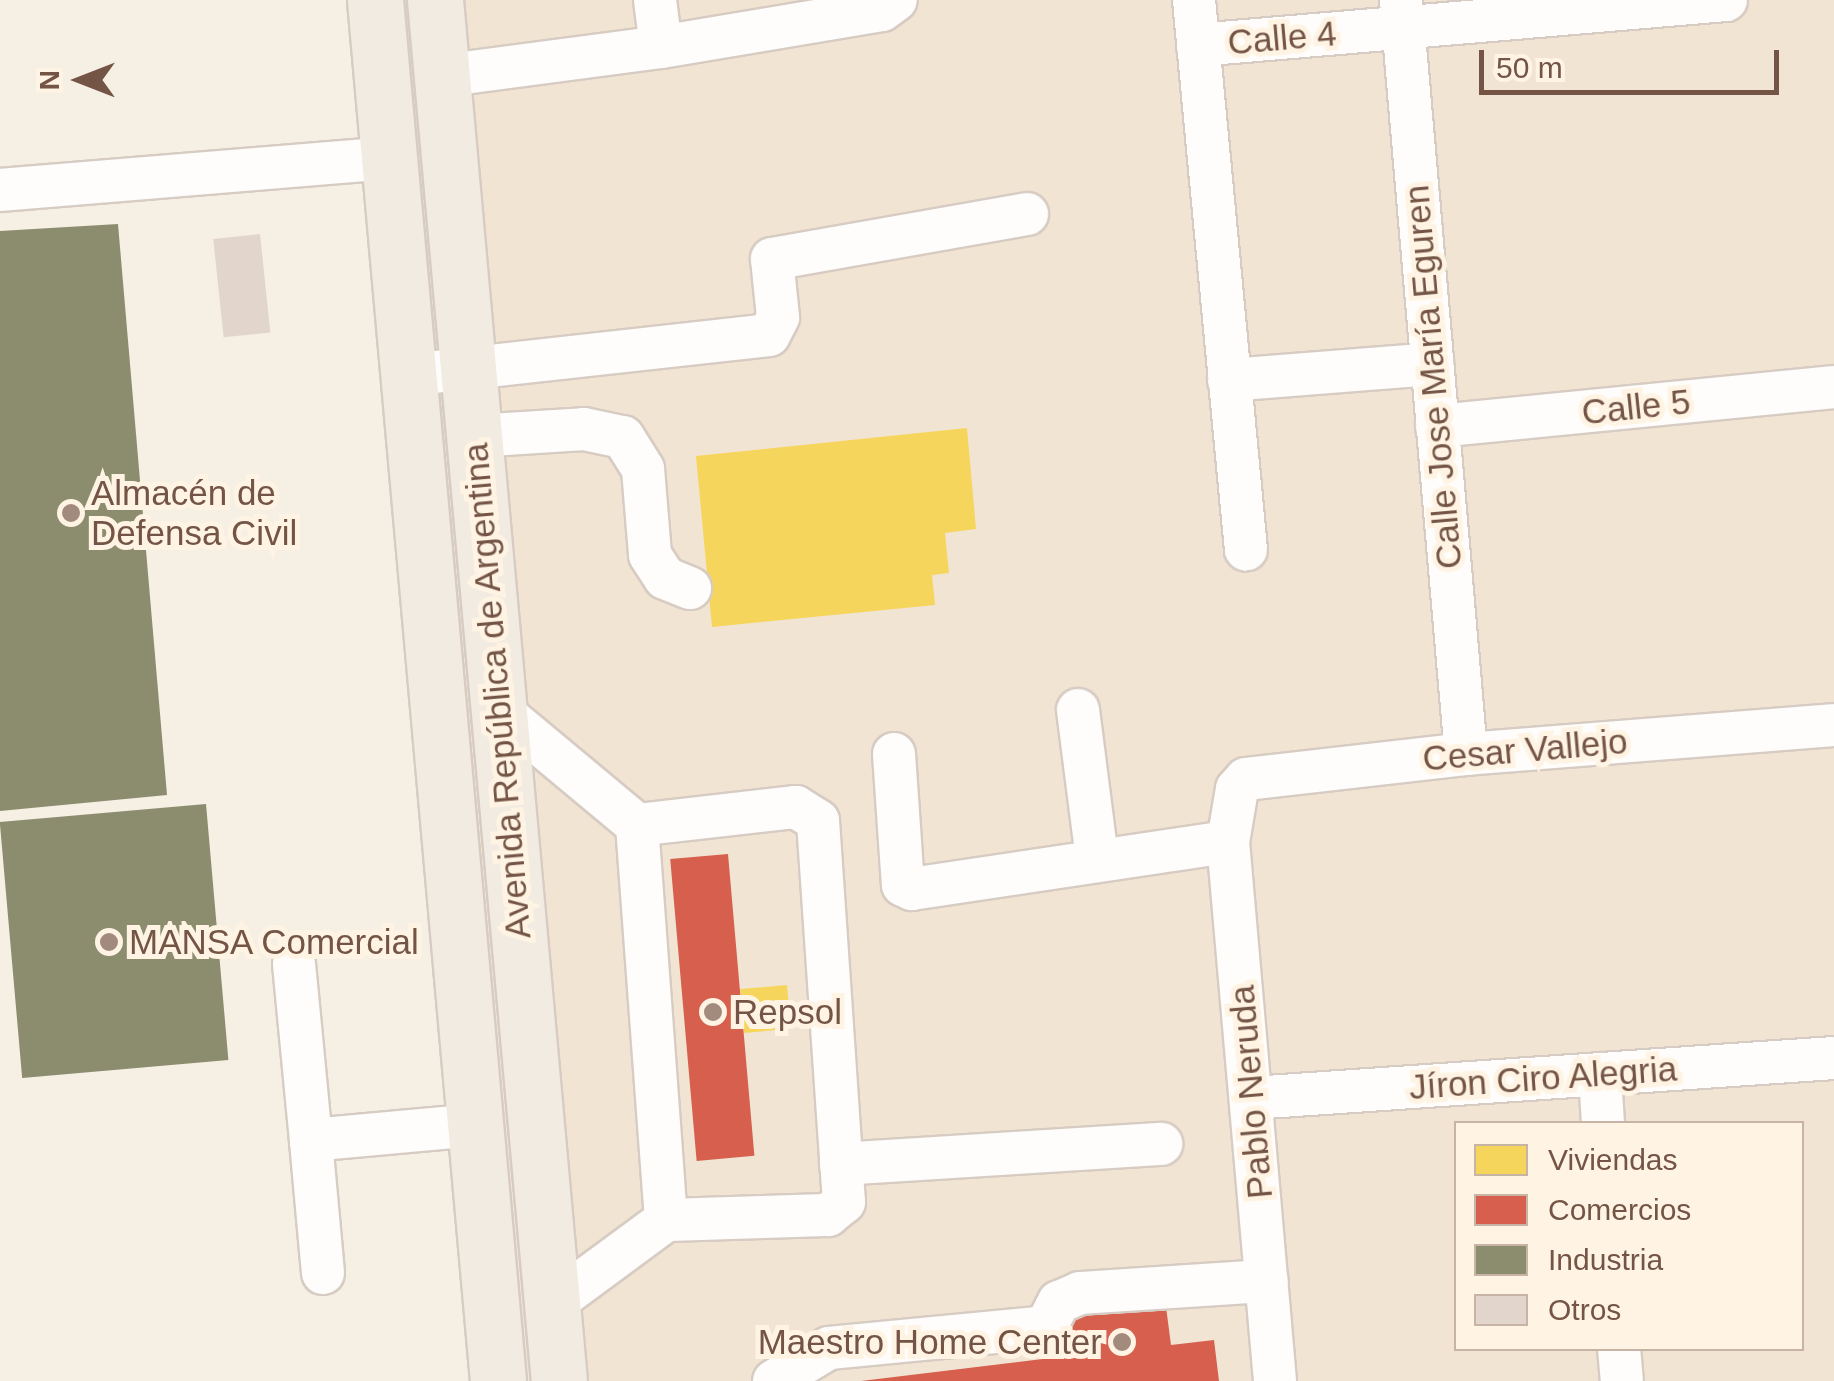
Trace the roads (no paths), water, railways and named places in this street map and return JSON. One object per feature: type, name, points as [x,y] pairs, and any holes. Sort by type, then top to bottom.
[{"type":"main road","name":"Avenida República de Argentina","points":[[375,0],[498,1381]]},
{"type":"main road","name":"Avenida República de Argentina","points":[[434,0],[559,1381]]},
{"type":"street","points":[[655,0],[661,48]]},
{"type":"street","points":[[441,76],[661,48],[882,10],[896,0]]},
{"type":"street","points":[[1194,0],[1246,550]]},
{"type":"street","name":"Calle 4","points":[[1198,45],[1402,14],[1726,0]]},
{"type":"street","name":"Calle Jose María Eguren","points":[[1402,14],[1466,754]]},
{"type":"street","points":[[0,190],[389,158]]},
{"type":"street","points":[[408,376],[769,335],[778,317],[772,259],[1028,214]]},
{"type":"street","points":[[1229,380],[1432,364]]},
{"type":"street","name":"Calle 5","points":[[1438,426],[1834,387]]},
{"type":"street","points":[[474,436],[584,429],[623,437],[642,469],[650,555],[665,578],[690,588]]},
{"type":"street","points":[[498,709],[637,825],[666,1220]]},
{"type":"street","points":[[1078,710],[1097,859]]},
{"type":"street","name":"Cesar Vallejo","points":[[1230,823],[1246,779],[1466,754],[1834,724]]},
{"type":"street","points":[[894,754],[903,885],[1097,859],[1230,823]]},
{"type":"street","points":[[552,1304],[666,1220],[828,1214],[844,1202],[818,822],[796,807],[637,825]]},
{"type":"street","name":"Pablo Neruda","points":[[1230,823],[1275,1381]]},
{"type":"street","points":[[294,964],[322,1272]]},
{"type":"street","name":"Jíron Ciro Alegria","points":[[1252,1098],[1834,1058]]},
{"type":"street","points":[[1600,1074],[1603,1121]]},
{"type":"street","points":[[311,1140],[475,1124]]},
{"type":"street","points":[[841,1164],[1160,1144]]},
{"type":"street","points":[[774,1381],[829,1348],[1046,1327],[1059,1302],[1080,1294],[1266,1281]]},
{"type":"street","points":[[1620,1351],[1622,1381]]},
{"type":"place","name":"Almacén de Defensa Civil","points":[[71,513]]},
{"type":"place","name":"MANSA Comercial","points":[[109,942]]},
{"type":"place","name":"Repsol","points":[[713,1012]]},
{"type":"place","name":"Maestro Home Center","points":[[1122,1342]]}]
